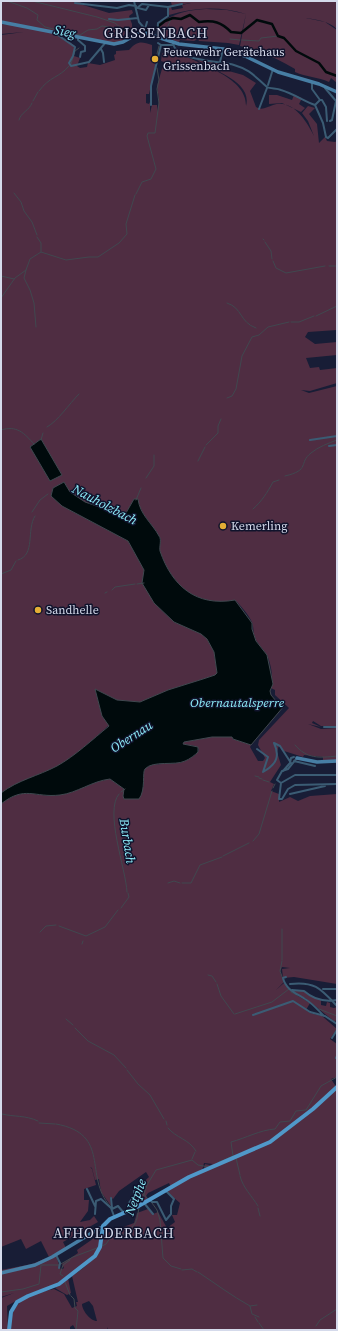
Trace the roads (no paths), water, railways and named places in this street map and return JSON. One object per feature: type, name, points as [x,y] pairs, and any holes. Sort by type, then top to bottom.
[{"type":"main road","points":[[1,22],[106,42],[124,42],[145,31],[173,43],[223,49],[246,56],[273,69],[337,92]]},
{"type":"main road","points":[[295,758],[317,762],[337,761]]},
{"type":"main road","points":[[9,1330],[11,1312],[18,1302],[28,1296],[59,1284],[92,1259],[100,1247],[103,1228],[106,1222],[114,1216],[141,1205],[149,1199],[188,1178],[270,1142],[313,1109],[337,1087]]},
{"type":"main road","points":[[1,1273],[27,1268],[46,1260],[100,1228],[103,1228]]},
{"type":"street","points":[[134,1],[137,8],[138,18],[145,31]]},
{"type":"street","points":[[75,3],[117,8],[129,5],[146,10],[150,6]]},
{"type":"street","points":[[137,8],[141,4],[168,7],[182,4]]},
{"type":"street","points":[[157,36],[159,22],[168,16],[168,7]]},
{"type":"street","points":[[109,19],[118,20],[138,18]]},
{"type":"street","points":[[145,31],[147,22]]},
{"type":"street","points":[[55,33],[75,47],[69,63],[71,66],[89,62],[106,42]]},
{"type":"street","points":[[78,37],[85,46],[85,51],[81,52],[80,57]]},
{"type":"street","points":[[158,43],[161,45],[173,43],[179,52],[191,58],[235,65],[251,72],[268,86],[290,92],[315,105],[323,123],[324,133],[328,138],[337,129]]},
{"type":"street","points":[[152,105],[151,86],[161,45]]},
{"type":"street","points":[[101,49],[104,62]]},
{"type":"street","points":[[220,62],[223,49]]},
{"type":"street","points":[[259,109],[273,69]]},
{"type":"street","points":[[312,82],[312,89],[326,107],[329,121],[332,120],[336,101],[323,86]]},
{"type":"street","points":[[315,105],[320,100]]},
{"type":"street","points":[[310,440],[337,436]]},
{"type":"street","points":[[329,446],[337,445]]},
{"type":"street","points":[[324,727],[337,727]]},
{"type":"street","points":[[257,749],[268,756],[264,772],[276,760],[278,749],[274,743],[280,746],[290,763]]},
{"type":"street","points":[[281,783],[277,780],[282,771],[288,769],[290,763],[295,758],[315,766]]},
{"type":"street","points":[[337,774],[293,775],[281,783],[279,799],[282,800],[288,789],[295,785],[337,784]]},
{"type":"street","points":[[290,794],[329,784]]},
{"type":"street","points":[[286,977],[283,978],[290,990],[305,998],[325,1016],[337,1024]]},
{"type":"street","points":[[290,984],[308,984],[322,990],[337,1006]]},
{"type":"street","points":[[322,990],[337,989]]},
{"type":"street","points":[[290,990],[304,991],[308,995],[320,999],[332,1001],[337,1000]]},
{"type":"street","points":[[253,1015],[291,1001],[297,1002],[310,1012],[325,1016]]},
{"type":"street","points":[[332,1038],[337,1030]]},
{"type":"street","points":[[131,1210],[128,1204],[134,1196],[134,1191],[142,1183]]},
{"type":"street","points":[[87,1189],[96,1206]]},
{"type":"street","points":[[149,1199],[152,1202],[157,1202],[166,1220],[171,1214],[171,1206],[174,1199],[166,1191]]},
{"type":"street","points":[[111,1198],[114,1216]]},
{"type":"street","points":[[95,1214],[96,1200],[101,1199],[112,1209]]},
{"type":"street","points":[[141,1205],[153,1214]]},
{"type":"street","points":[[112,1209],[118,1206],[124,1213]]},
{"type":"street","points":[[56,1254],[60,1265]]},
{"type":"water","points":[[41,439],[62,475],[50,481],[30,447]]},
{"type":"water","name":"Obernautalsperre","points":[[64,482],[70,492],[85,502],[114,512],[126,513],[134,499],[138,499],[141,510],[160,538],[160,551],[165,563],[179,584],[197,597],[221,601],[235,600],[252,623],[252,629],[256,641],[267,655],[273,684],[270,691],[271,695],[276,701],[284,706],[251,745],[233,739],[232,737],[212,737],[184,742],[183,744],[198,747],[198,752],[189,759],[181,762],[153,765],[145,769],[142,791],[139,799],[124,799],[124,789],[110,779],[97,782],[66,794],[17,795],[9,798],[1,804],[1,793],[21,781],[64,762],[109,726],[102,716],[95,689],[117,700],[140,702],[168,690],[215,675],[217,673],[214,652],[207,639],[201,634],[174,622],[154,603],[142,583],[144,570],[128,541],[62,506],[51,496],[53,488]]},
{"type":"waterway","name":"Sieg","points":[[7,1],[27,8],[38,15],[37,20],[45,27],[80,35],[88,30],[97,29],[102,26],[122,29]]},
{"type":"waterway","points":[[32,1],[97,17],[115,23],[121,28]]},
{"type":"waterway","name":"Sieg","points":[[122,29],[135,32],[155,29],[165,21],[173,18],[181,19],[190,15],[199,22],[217,22],[231,32],[241,33],[257,20],[272,24],[278,36],[284,38],[296,51],[319,63],[326,72],[337,76]]},
{"type":"waterway","name":"GRISSENBACH","points":[[163,37],[171,19]]},
{"type":"waterway","points":[[242,40],[259,41],[261,38],[278,36]]},
{"type":"waterway","points":[[230,39],[240,40]]},
{"type":"waterway","name":"GRISSENBACH","points":[[157,54],[159,46]]},
{"type":"waterway","points":[[71,64],[75,51],[79,48]]},
{"type":"waterway","points":[[39,91],[47,82],[62,73],[69,66]]},
{"type":"waterway","name":"GRISSENBACH","points":[[136,194],[142,182],[151,179],[156,169],[147,136],[148,133],[155,133],[159,103],[157,89],[159,80],[157,68]]},
{"type":"waterway","points":[[33,101],[38,92]]},
{"type":"waterway","points":[[19,120],[21,115],[32,103]]},
{"type":"waterway","points":[[14,193],[21,202],[24,211],[32,222],[37,235]]},
{"type":"waterway","name":"GRISSENBACH","points":[[1,298],[15,278],[26,270],[30,259],[41,252],[66,260],[98,257],[119,243],[127,234],[126,224],[135,195]]},
{"type":"waterway","points":[[37,237],[41,243],[41,252]]},
{"type":"waterway","points":[[265,242],[271,251],[272,259]]},
{"type":"waterway","points":[[273,261],[276,268],[286,273],[325,266]]},
{"type":"waterway","points":[[329,266],[337,266]]},
{"type":"waterway","points":[[26,270],[24,278],[34,303],[36,327]]},
{"type":"waterway","points":[[1,276],[14,279]]},
{"type":"waterway","points":[[227,303],[236,308],[247,322],[256,328]]},
{"type":"waterway","points":[[316,316],[337,306]]},
{"type":"waterway","points":[[291,322],[299,322],[314,316]]},
{"type":"waterway","points":[[227,398],[232,396],[236,389],[242,356],[252,337],[259,335],[268,327],[289,322]]},
{"type":"waterway","points":[[47,427],[59,417],[79,394]]},
{"type":"waterway","points":[[206,445],[218,433],[218,426],[221,419]]},
{"type":"waterway","name":"Nauholzbach","points":[[1,430],[16,429],[27,436],[34,444]]},
{"type":"waterway","points":[[41,440],[43,433]]},
{"type":"waterway","points":[[285,476],[293,474],[301,469],[307,457],[314,451],[337,440]]},
{"type":"waterway","points":[[198,461],[205,447]]},
{"type":"waterway","points":[[146,478],[154,466],[154,455]]},
{"type":"waterway","points":[[253,509],[264,497],[273,482],[279,480]]},
{"type":"waterway","points":[[136,500],[141,488]]},
{"type":"waterway","points":[[32,512],[40,500],[48,494]]},
{"type":"waterway","points":[[18,560],[24,557],[29,548],[32,522],[35,516]]},
{"type":"waterway","points":[[1,574],[11,570],[16,561]]},
{"type":"waterway","points":[[137,584],[144,583]]},
{"type":"waterway","points":[[112,590],[115,587],[135,584]]},
{"type":"waterway","name":"Obernau","points":[[295,745],[304,753],[309,755],[319,757],[337,756]]},
{"type":"waterway","points":[[255,776],[259,777]]},
{"type":"waterway","points":[[263,780],[269,782]]},
{"type":"waterway","points":[[273,788],[275,784]]},
{"type":"waterway","points":[[121,792],[125,789]]},
{"type":"waterway","points":[[253,841],[259,834],[272,791]]},
{"type":"waterway","name":"Burbach","points":[[119,794],[115,802],[115,826],[127,892]]},
{"type":"waterway","points":[[223,856],[249,843]]},
{"type":"waterway","points":[[182,883],[191,883],[200,865],[222,857]]},
{"type":"waterway","points":[[168,883],[174,881],[180,883]]},
{"type":"waterway","name":"Burbach","points":[[121,908],[129,897],[128,893]]},
{"type":"waterway","name":"Burbach","points":[[59,926],[86,936],[105,927],[118,910]]},
{"type":"waterway","points":[[40,932],[46,926],[56,925]]},
{"type":"waterway","points":[[282,929],[282,960]]},
{"type":"waterway","points":[[282,961],[280,971],[284,982]]},
{"type":"waterway","points":[[208,975],[212,976],[216,982]]},
{"type":"waterway","points":[[217,984],[221,996],[234,1014]]},
{"type":"waterway","points":[[235,1014],[272,1002],[289,989]]},
{"type":"waterway","points":[[291,992],[297,995]]},
{"type":"waterway","points":[[319,1009],[337,1016]]},
{"type":"waterway","points":[[66,1019],[73,1025]]},
{"type":"waterway","points":[[75,1028],[88,1041],[114,1055],[126,1068]]},
{"type":"waterway","points":[[127,1070],[138,1084],[150,1095],[164,1119]]},
{"type":"waterway","name":"Netphe","points":[[219,1162],[233,1156],[231,1142],[258,1132],[275,1129],[280,1122],[290,1121],[296,1111],[306,1110],[321,1086],[337,1077]]},
{"type":"waterway","points":[[1,1115],[24,1117],[38,1121]]},
{"type":"waterway","points":[[166,1121],[167,1125]]},
{"type":"waterway","points":[[39,1123],[55,1124]]},
{"type":"waterway","points":[[56,1124],[73,1129],[84,1137],[91,1146],[98,1182],[102,1194],[110,1206]]},
{"type":"waterway","points":[[168,1128],[190,1144],[196,1151]]},
{"type":"waterway","points":[[192,1159],[195,1152]]},
{"type":"waterway","points":[[236,1158],[240,1175]]},
{"type":"waterway","name":"Netphe","points":[[141,1203],[147,1185],[156,1170],[192,1160],[198,1165],[209,1167]]},
{"type":"waterway","points":[[240,1176],[245,1188],[258,1206]]},
{"type":"waterway","name":"Netphe","points":[[143,1193],[147,1198]]},
{"type":"waterway","points":[[152,1203],[157,1210],[160,1220],[163,1258],[171,1266],[181,1269]]},
{"type":"waterway","name":"Netphe","points":[[102,1246],[106,1244],[113,1234],[116,1236],[121,1235],[132,1227],[135,1223],[139,1208]]},
{"type":"waterway","points":[[258,1208],[260,1216]]},
{"type":"waterway","name":"Netphe","points":[[1,1292],[23,1289],[39,1284],[41,1265],[59,1265],[73,1257],[97,1248]]},
{"type":"waterway","name":"Netphe","points":[[63,1276],[60,1274],[63,1265],[70,1260]]},
{"type":"waterway","points":[[182,1270],[192,1269],[197,1272]]},
{"type":"waterway","points":[[198,1272],[250,1306],[252,1314],[259,1317]]},
{"type":"waterway","points":[[65,1282],[70,1295]]},
{"type":"waterway","points":[[71,1296],[74,1299],[75,1308],[78,1311],[76,1330]]},
{"type":"waterway","points":[[250,1306],[257,1305]]},
{"type":"waterway","points":[[316,1326],[320,1320],[337,1309]]},
{"type":"waterway","points":[[255,1317],[258,1322]]},
{"type":"waterway","points":[[259,1323],[264,1330]]},
{"type":"place","name":"Feuerwehr Gerätehaus Grissenbach","points":[[155,59]]},
{"type":"place","name":"Kemerling","points":[[223,526]]},
{"type":"place","name":"Sandhelle","points":[[38,610]]},
{"type":"district","name":"GRISSENBACH","points":[[156,33]]},
{"type":"district","name":"AFHOLDERBACH","points":[[114,1233]]}]
